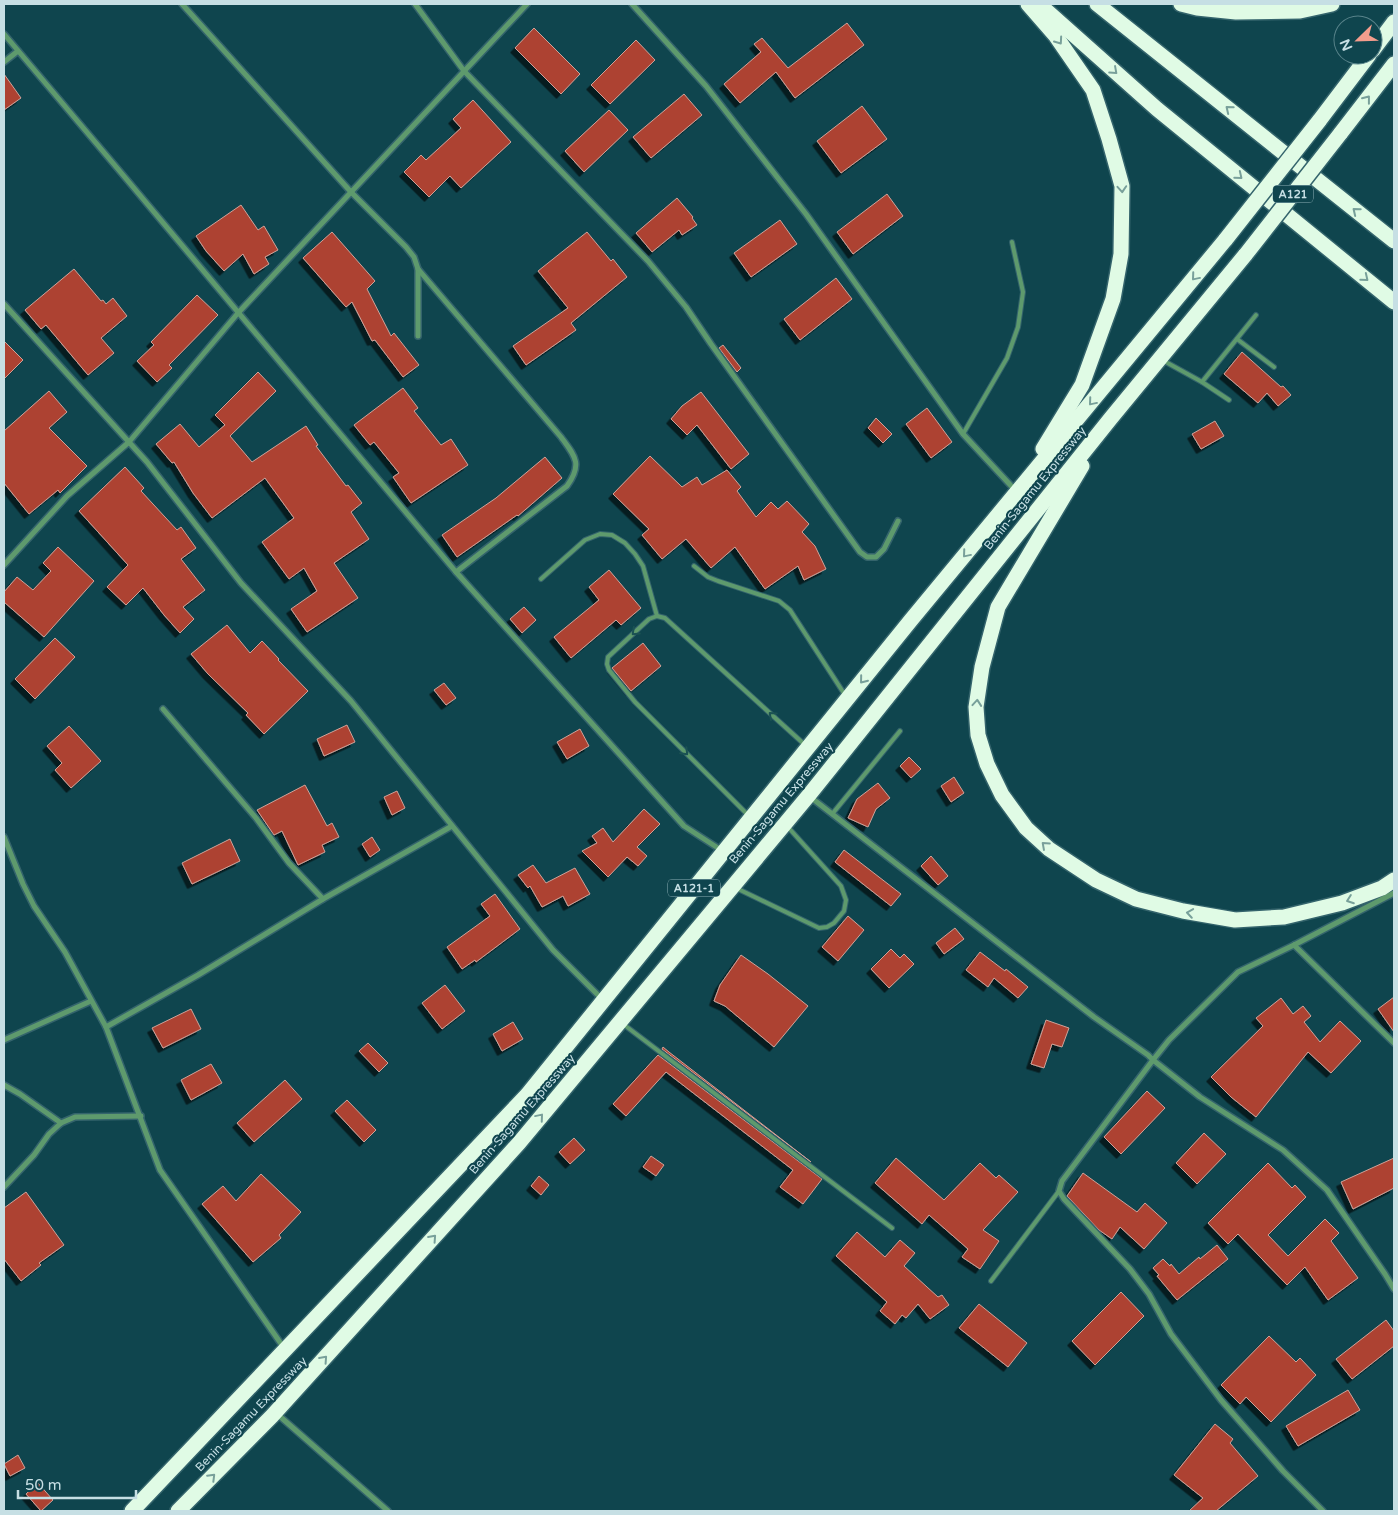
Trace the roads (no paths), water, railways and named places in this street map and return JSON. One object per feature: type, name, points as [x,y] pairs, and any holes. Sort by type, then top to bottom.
[{"type":"highway","points":[[1017,492],[1082,385],[1113,299],[1121,254],[1122,186],[1093,90],[1055,35],[1028,4]]},
{"type":"highway","points":[[1039,4],[1157,109],[1394,302]]},
{"type":"highway","points":[[1097,4],[1394,241]]},
{"type":"highway","points":[[1181,4],[1197,8],[1236,12],[1300,11],[1332,4]]},
{"type":"highway","points":[[1383,37],[1394,22]]},
{"type":"highway","name":"Benin-Sagamu Expressway","points":[[178,1511],[275,1413],[518,1143],[809,796],[1110,418],[1246,254],[1394,64]]},
{"type":"highway","name":"A121","points":[[1226,239],[1361,65]]},
{"type":"highway","name":"A121-1","points":[[132,1511],[527,1095],[847,699],[1226,239]]},
{"type":"highway","points":[[1110,418],[998,607],[982,667],[976,707],[978,735],[987,764],[1002,795],[1026,828],[1049,849],[1096,880],[1136,899],[1182,911],[1235,920],[1284,917],[1342,903],[1382,888],[1394,880]]},
{"type":"street","points":[[182,4],[351,192],[414,257],[418,268],[418,336]]},
{"type":"street","points":[[415,4],[464,71],[648,261],[679,299],[860,552],[867,557],[876,557],[884,549],[898,521]]},
{"type":"street","points":[[4,565],[67,496],[129,442],[238,313],[527,4]]},
{"type":"street","points":[[632,4],[706,86],[800,207],[963,434],[1017,492]]},
{"type":"street","points":[[4,34],[456,572],[684,826],[724,852]]},
{"type":"street","points":[[4,62],[18,51]]},
{"type":"street","points":[[418,268],[555,430],[576,458],[574,478],[568,486],[456,572]]},
{"type":"street","points":[[4,304],[147,462],[241,583],[351,702],[552,950],[604,1000]]},
{"type":"street","points":[[163,709],[256,818],[289,864],[323,898]]},
{"type":"street","points":[[809,796],[1094,1017],[1148,1055],[1200,1097],[1283,1150],[1327,1190],[1394,1289]]},
{"type":"street","points":[[106,1027],[198,975],[323,898],[452,826]]},
{"type":"street","points":[[4,837],[34,906],[65,952],[106,1027],[160,1170],[285,1350]]},
{"type":"street","points":[[1323,1511],[1282,1471],[1221,1400],[1171,1334],[1149,1294],[1130,1269],[1064,1199],[1059,1191],[1062,1181],[1169,1040],[1238,972],[1394,893]]},
{"type":"street","points":[[1294,945],[1394,1043]]},
{"type":"street","points":[[4,1040],[91,1001]]},
{"type":"street","points":[[4,1085],[61,1123]]},
{"type":"street","points":[[4,1187],[34,1155],[49,1134],[61,1123],[75,1117],[141,1116]]},
{"type":"street","points":[[275,1413],[388,1511]]},
{"type":"lane","points":[[963,434],[1007,358],[1018,327],[1023,292],[1012,242]]},
{"type":"lane","points":[[1202,382],[1256,316]]},
{"type":"lane","points":[[1237,339],[1274,368]]},
{"type":"lane","points":[[1160,358],[1229,400]]},
{"type":"lane","points":[[541,579],[585,540],[600,534],[612,535],[625,542],[642,566],[657,616]]},
{"type":"lane","points":[[694,566],[708,577],[779,601],[785,605],[847,699]]},
{"type":"lane","points":[[751,818],[635,702],[609,670],[606,664],[608,656],[649,618],[657,616],[665,618],[808,748]]},
{"type":"lane","points":[[833,813],[900,731]]},
{"type":"lane","points":[[732,886],[819,928],[827,927],[834,923],[844,911],[846,900],[841,886],[784,824]]},
{"type":"lane","points":[[620,1021],[892,1228]]},
{"type":"lane","points":[[991,1281],[1059,1191]]}]
